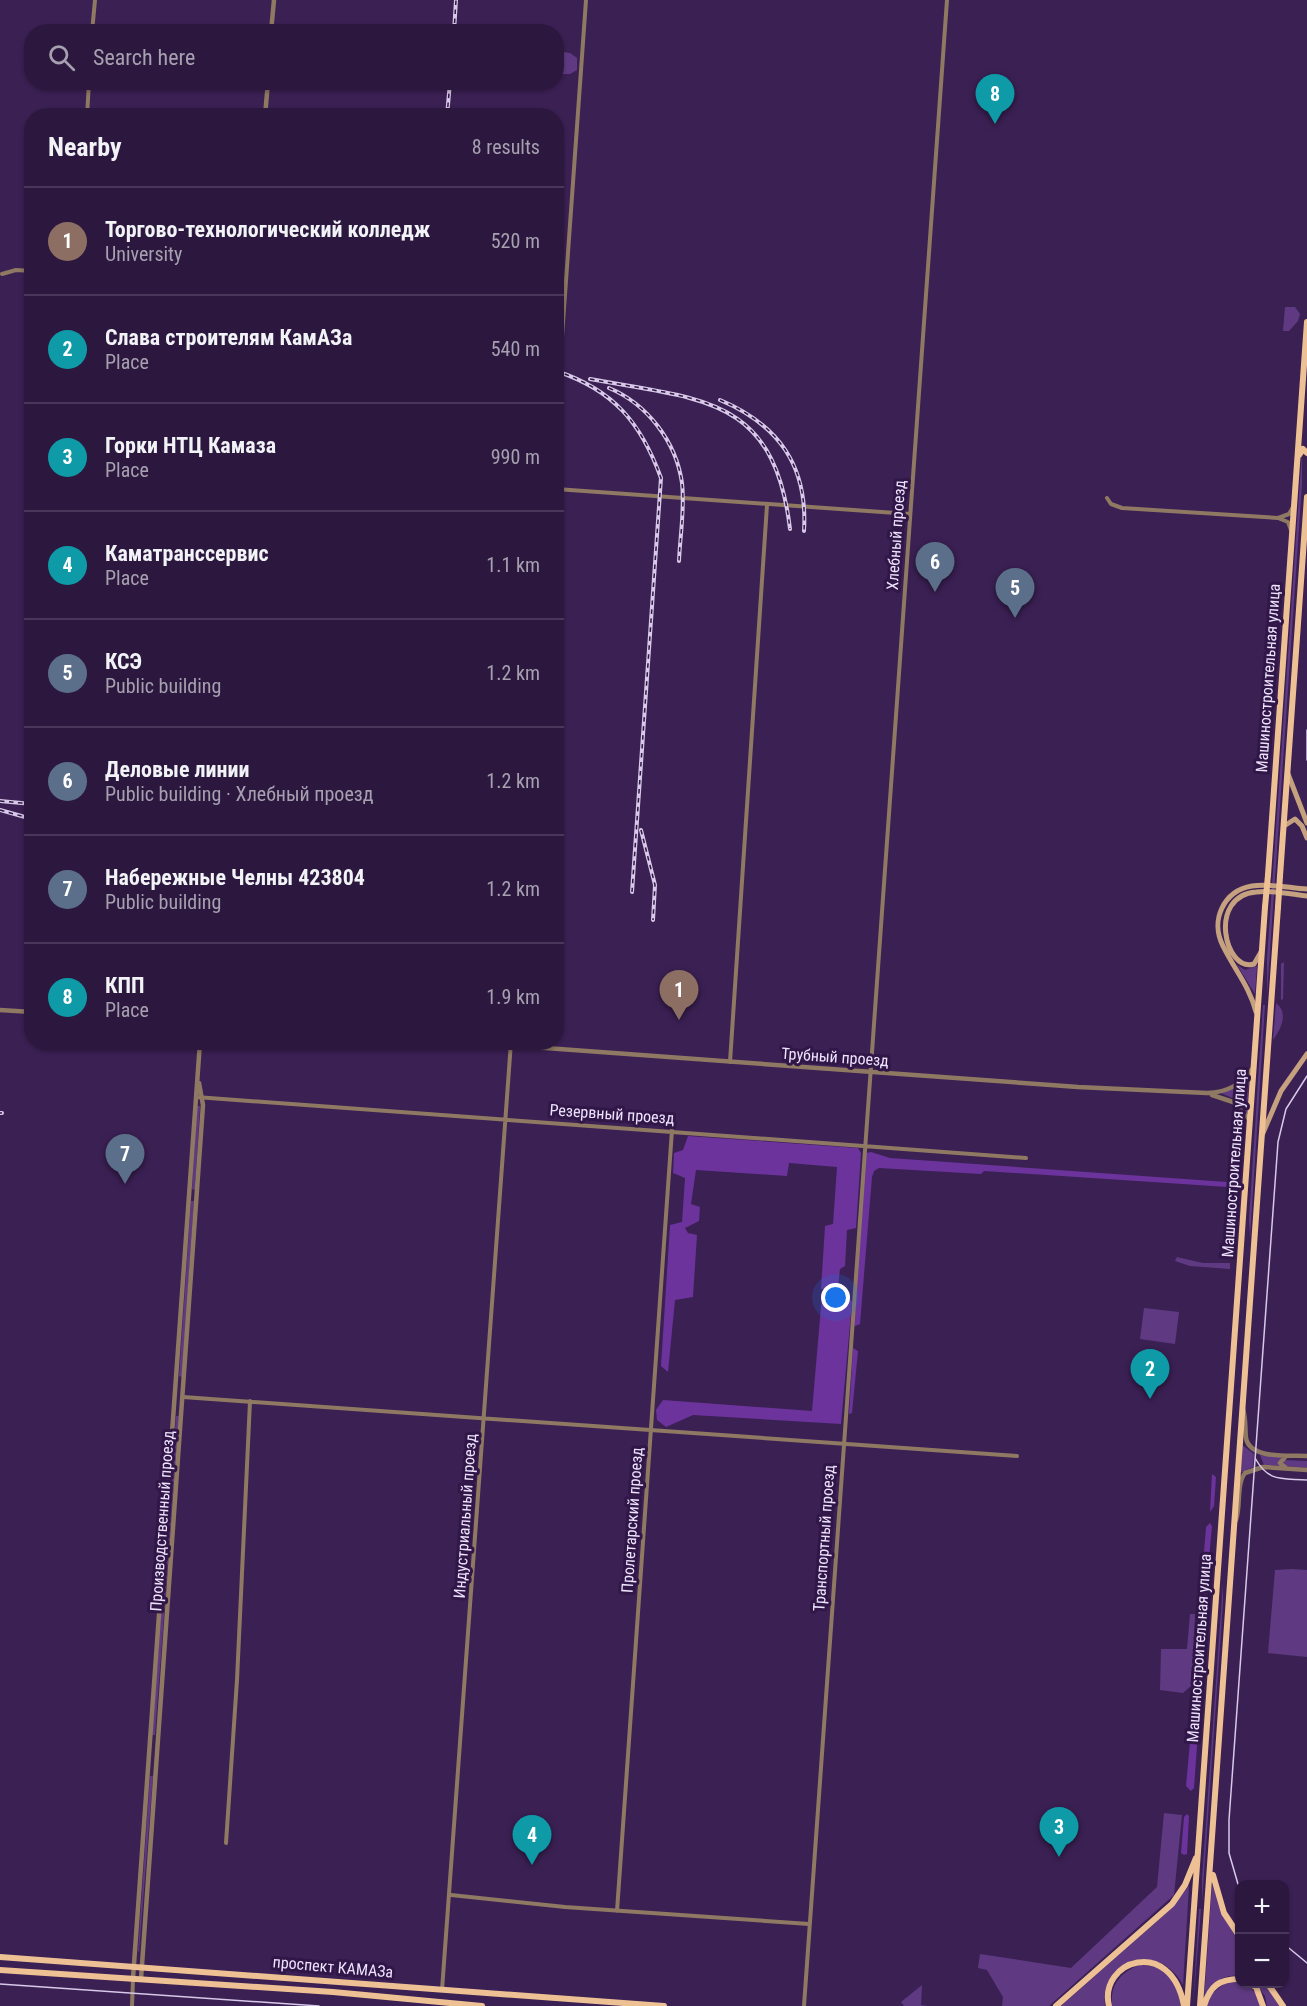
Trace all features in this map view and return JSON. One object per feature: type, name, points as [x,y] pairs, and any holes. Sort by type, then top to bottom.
[{"type":"main road","name":"Машиностроительная улица","points":[[1186,2006],[1302,417],[1307,322]]},
{"type":"main road","points":[[1302,417],[1307,425]]},
{"type":"main road","points":[[1297,462],[1300,451],[1303,449],[1307,453]]},
{"type":"main road","name":"Машиностроительная улица","points":[[1202,2006],[1307,497]]},
{"type":"main road","points":[[1288,773],[1307,823]]},
{"type":"main road","points":[[1284,828],[1287,823],[1295,819],[1302,826],[1307,838]]},
{"type":"main road","points":[[1257,1019],[1250,992],[1219,936],[1218,916],[1230,897],[1240,890],[1258,885],[1306,889]]},
{"type":"main road","points":[[1262,951],[1254,964],[1245,965],[1238,961],[1228,944],[1224,928],[1225,918],[1235,900],[1256,892],[1307,896]]},
{"type":"main road","points":[[1259,996],[1264,1004],[1272,997]]},
{"type":"main road","points":[[1262,1138],[1271,1109],[1307,1054]]},
{"type":"main road","points":[[1240,1255],[1246,1267],[1253,1256]]},
{"type":"main road","points":[[1238,1295],[1244,1285],[1251,1295]]},
{"type":"main road","points":[[1219,1554],[1224,1567],[1232,1552]]},
{"type":"main road","points":[[1216,1592],[1223,1580],[1230,1594]]},
{"type":"main road","points":[[1211,1851],[1214,1881],[1224,1913],[1237,1934]]},
{"type":"main road","points":[[1056,2006],[1172,1904],[1185,1886],[1198,1852]]},
{"type":"main road","name":"проспект КАМАЗа","points":[[0,1957],[365,1982],[442,1990],[664,2006]]},
{"type":"main road","points":[[1109,2006],[1110,1986],[1117,1974],[1128,1966],[1142,1962],[1161,1966],[1176,1979],[1186,2006]]},
{"type":"main road","name":"проспект КАМАЗа","points":[[0,1970],[333,1992],[482,2006]]},
{"type":"main road","points":[[1202,2006],[1212,1988],[1225,1979],[1235,1979]]},
{"type":"main road","points":[[333,1992],[341,1986],[335,1980]]},
{"type":"main road","points":[[359,1994],[354,1992],[353,1987],[365,1982]]},
{"type":"main road","points":[[1256,1988],[1263,2006]]},
{"type":"main road","points":[[1271,1988],[1282,2006]]},
{"type":"street","points":[[92,24],[94,0]]},
{"type":"street","points":[[272,24],[274,0]]},
{"type":"street","points":[[564,309],[586,0]]},
{"type":"street","name":"Хлебный проезд","points":[[870,1072],[947,0]]},
{"type":"street","points":[[87,108],[89,90]]},
{"type":"street","points":[[266,108],[267,90]]},
{"type":"street","points":[[2,274],[24,270]]},
{"type":"street","points":[[564,490],[910,514]]},
{"type":"street","points":[[1107,498],[1111,504],[1122,508],[1278,518],[1288,522],[1292,532]]},
{"type":"street","points":[[1278,518],[1289,514],[1295,504]]},
{"type":"street","points":[[730,1062],[766,505]]},
{"type":"street","points":[[0,1010],[24,1012]]},
{"type":"street","name":"Трубный проезд","points":[[564,1048],[870,1072],[1207,1093]]},
{"type":"street","name":"Производственный проезд","points":[[141,1979],[197,1196],[200,1050]]},
{"type":"street","name":"Индустриальный проезд","points":[[442,1990],[451,1895],[511,1050]]},
{"type":"street","points":[[1207,1093],[1223,1092],[1236,1087],[1254,1067]]},
{"type":"street","name":"Транспортный проезд","points":[[804,2006],[870,1072]]},
{"type":"street","points":[[1207,1093],[1227,1098],[1250,1120]]},
{"type":"street","name":"Производственный проезд","points":[[133,1978],[189,1195],[199,1097]]},
{"type":"street","name":"Резервный проезд","points":[[199,1097],[672,1130],[1026,1158]]},
{"type":"street","name":"Пролетарский проезд","points":[[617,1911],[672,1130]]},
{"type":"street","points":[[189,1195],[197,1196]]},
{"type":"street","points":[[175,1396],[1017,1456]]},
{"type":"street","points":[[226,1844],[237,1680],[250,1401]]},
{"type":"street","points":[[1243,1407],[1246,1440],[1254,1450],[1262,1453],[1307,1456]]},
{"type":"street","points":[[1288,1469],[1282,1466],[1280,1461],[1289,1455]]},
{"type":"street","points":[[1234,1523],[1239,1511],[1242,1477],[1247,1472],[1261,1468],[1307,1470]]},
{"type":"street","points":[[149,1754],[157,1754]]},
{"type":"street","points":[[451,1895],[617,1911],[809,1924]]},
{"type":"street","points":[[132,2006],[133,1978]]},
{"type":"street","points":[[133,1991],[141,1979]]},
{"type":"shaded area","points":[[564,52],[577,58],[577,70],[564,74]]},
{"type":"shaded area","points":[[1285,307],[1295,307],[1300,314],[1298,321],[1289,331],[1283,331]]},
{"type":"shaded area","points":[[1302,452],[1302,484],[1267,995],[1267,959]]},
{"type":"shaded area","points":[[1284,962],[1283,999],[1281,1000],[1281,964]]},
{"type":"shaded area","points":[[1237,965],[1245,970],[1257,966],[1255,994]]},
{"type":"shaded area","points":[[1276,1003],[1283,1016],[1279,1031],[1273,1040]]},
{"type":"shaded area","points":[[1263,1005],[1265,1005],[1250,1238],[1249,1219]]},
{"type":"shaded area","points":[[1249,1076],[1247,1114],[1237,1100],[1221,1093],[1239,1087]]},
{"type":"shaded area","points":[[197,1106],[200,1106],[195,1190],[192,1189]]},
{"type":"shaded area","points":[[688,1136],[858,1148],[861,1153],[856,1228],[847,1230],[845,1266],[840,1269],[838,1288],[821,1289],[825,1226],[833,1224],[837,1167],[789,1163],[787,1176],[696,1170],[691,1204],[700,1207],[699,1221],[685,1228],[688,1233],[697,1235],[693,1297],[675,1300],[668,1372],[661,1366],[670,1225],[682,1222],[685,1178],[673,1173],[674,1153],[683,1150]]},
{"type":"shaded area","points":[[871,1152],[890,1158],[1227,1182],[1231,1181],[1234,1169],[1239,1175],[1239,1193],[1234,1196],[1228,1187],[984,1171],[981,1174],[879,1168],[874,1171],[872,1177],[860,1324],[855,1326],[853,1324],[866,1153]]},
{"type":"shaded area","points":[[191,1201],[194,1201],[182,1377],[179,1376]]},
{"type":"shaded area","points":[[1177,1257],[1203,1263],[1230,1263],[1230,1269],[1190,1266],[1175,1261]]},
{"type":"shaded area","points":[[822,1295],[848,1297],[852,1302],[841,1424],[693,1415],[666,1427],[657,1420],[656,1410],[663,1400],[812,1411]]},
{"type":"shaded area","points":[[1144,1308],[1179,1312],[1175,1344],[1140,1339]]},
{"type":"shaded area","points":[[853,1348],[858,1351],[852,1413],[849,1414]]},
{"type":"shaded area","points":[[176,1416],[179,1416],[155,1735],[152,1735]]},
{"type":"shaded area","points":[[1242,1445],[1254,1454],[1253,1467],[1240,1473]]},
{"type":"shaded area","points":[[1260,1455],[1281,1457],[1280,1466],[1264,1465]]},
{"type":"shaded area","points":[[1283,1460],[1307,1461],[1307,1468],[1285,1466]]},
{"type":"shaded area","points":[[1212,1474],[1216,1477],[1214,1506],[1210,1512]]},
{"type":"shaded area","points":[[1210,1523],[1212,1526],[1205,1602],[1202,1605],[1200,1602],[1206,1527]]},
{"type":"shaded area","points":[[1275,1570],[1307,1570],[1307,1657],[1268,1653]]},
{"type":"shaded area","points":[[1223,1583],[1223,1603],[1202,1902],[1202,1879]]},
{"type":"shaded area","points":[[1190,1614],[1195,1614],[1193,1684],[1183,1693],[1160,1690],[1161,1649],[1187,1649]]},
{"type":"shaded area","points":[[1201,1624],[1204,1629],[1201,1674],[1196,1679],[1198,1625]]},
{"type":"shaded area","points":[[1201,1691],[1194,1788],[1191,1791],[1186,1786],[1194,1697]]},
{"type":"shaded area","points":[[150,1776],[153,1776],[139,1952],[138,1951]]},
{"type":"shaded area","points":[[1164,1813],[1182,1815],[1174,1895],[1049,2006],[1002,2006],[1003,1997],[987,1970],[978,1968],[980,1954],[1071,1968],[1157,1887]]},
{"type":"shaded area","points":[[1187,1814],[1189,1816],[1187,1854],[1184,1855],[1181,1853],[1184,1817]]},
{"type":"shaded area","points":[[1212,1884],[1223,1913],[1235,1933],[1235,1976],[1218,1982],[1204,2000]]},
{"type":"shaded area","points":[[1189,1886],[1183,1985],[1173,1971],[1160,1963],[1147,1959],[1133,1961],[1121,1966],[1111,1976],[1106,1989],[1105,2006],[1061,2006],[1165,1914]]},
{"type":"shaded area","points":[[1199,1909],[1201,1909],[1193,2006]]},
{"type":"shaded area","points":[[1139,1965],[1164,1971],[1173,1981],[1181,2006],[1112,2006],[1113,1992],[1118,1981],[1126,1972]]},
{"type":"shaded area","points":[[1226,1982],[1235,1983],[1235,1988],[1250,1988],[1256,1994],[1261,2006],[1207,2006],[1212,1994]]},
{"type":"shaded area","points":[[922,1985],[921,2005],[928,2006],[904,2006],[901,2002]]},
{"type":"shaded area","points":[[1259,1988],[1269,1988],[1280,2006],[1267,2006],[1265,1996]]},
{"type":"tram line","points":[[1307,730],[1307,760]]},
{"type":"tram line","points":[[1237,1880],[1229,1853],[1229,1820],[1278,1142],[1286,1109],[1307,1076]]},
{"type":"tram line","points":[[1255,1458],[1266,1472],[1277,1478],[1307,1480]]},
{"type":"tram line","points":[[1289,1948],[1307,1963]]},
{"type":"tram line","points":[[0,1984],[319,2006]]},
{"type":"railway","points":[[454,24],[456,0]]},
{"type":"railway","points":[[448,108],[449,90]]},
{"type":"railway","points":[[564,374],[594,388],[623,411],[644,441],[661,478],[632,892]]},
{"type":"railway","points":[[590,379],[698,400],[726,412],[749,428],[768,452],[781,485],[790,529]]},
{"type":"railway","points":[[609,388],[623,395],[647,414],[658,426],[673,453],[679,468],[683,493],[679,561]]},
{"type":"railway","points":[[720,400],[759,422],[774,435],[786,451],[801,487],[804,531]]},
{"type":"railway","points":[[0,801],[24,803]]},
{"type":"railway","points":[[0,810],[24,817]]},
{"type":"railway","points":[[641,830],[655,885],[653,920]]},
{"type":"place","name":"КПП","points":[[995,124]]},
{"type":"place","name":"Деловые линии","points":[[935,592]]},
{"type":"place","name":"КСЭ","points":[[1015,618]]},
{"type":"place","name":"Торгово-технологический колледж","points":[[679,1020]]},
{"type":"place","name":"Набережные Челны 423804","points":[[125,1184]]},
{"type":"place","name":"Слава строителям КамАЗа","points":[[1150,1399]]},
{"type":"place","name":"Горки НТЦ Камаза","points":[[1059,1857]]},
{"type":"place","name":"Каматранссервис","points":[[532,1865]]}]
